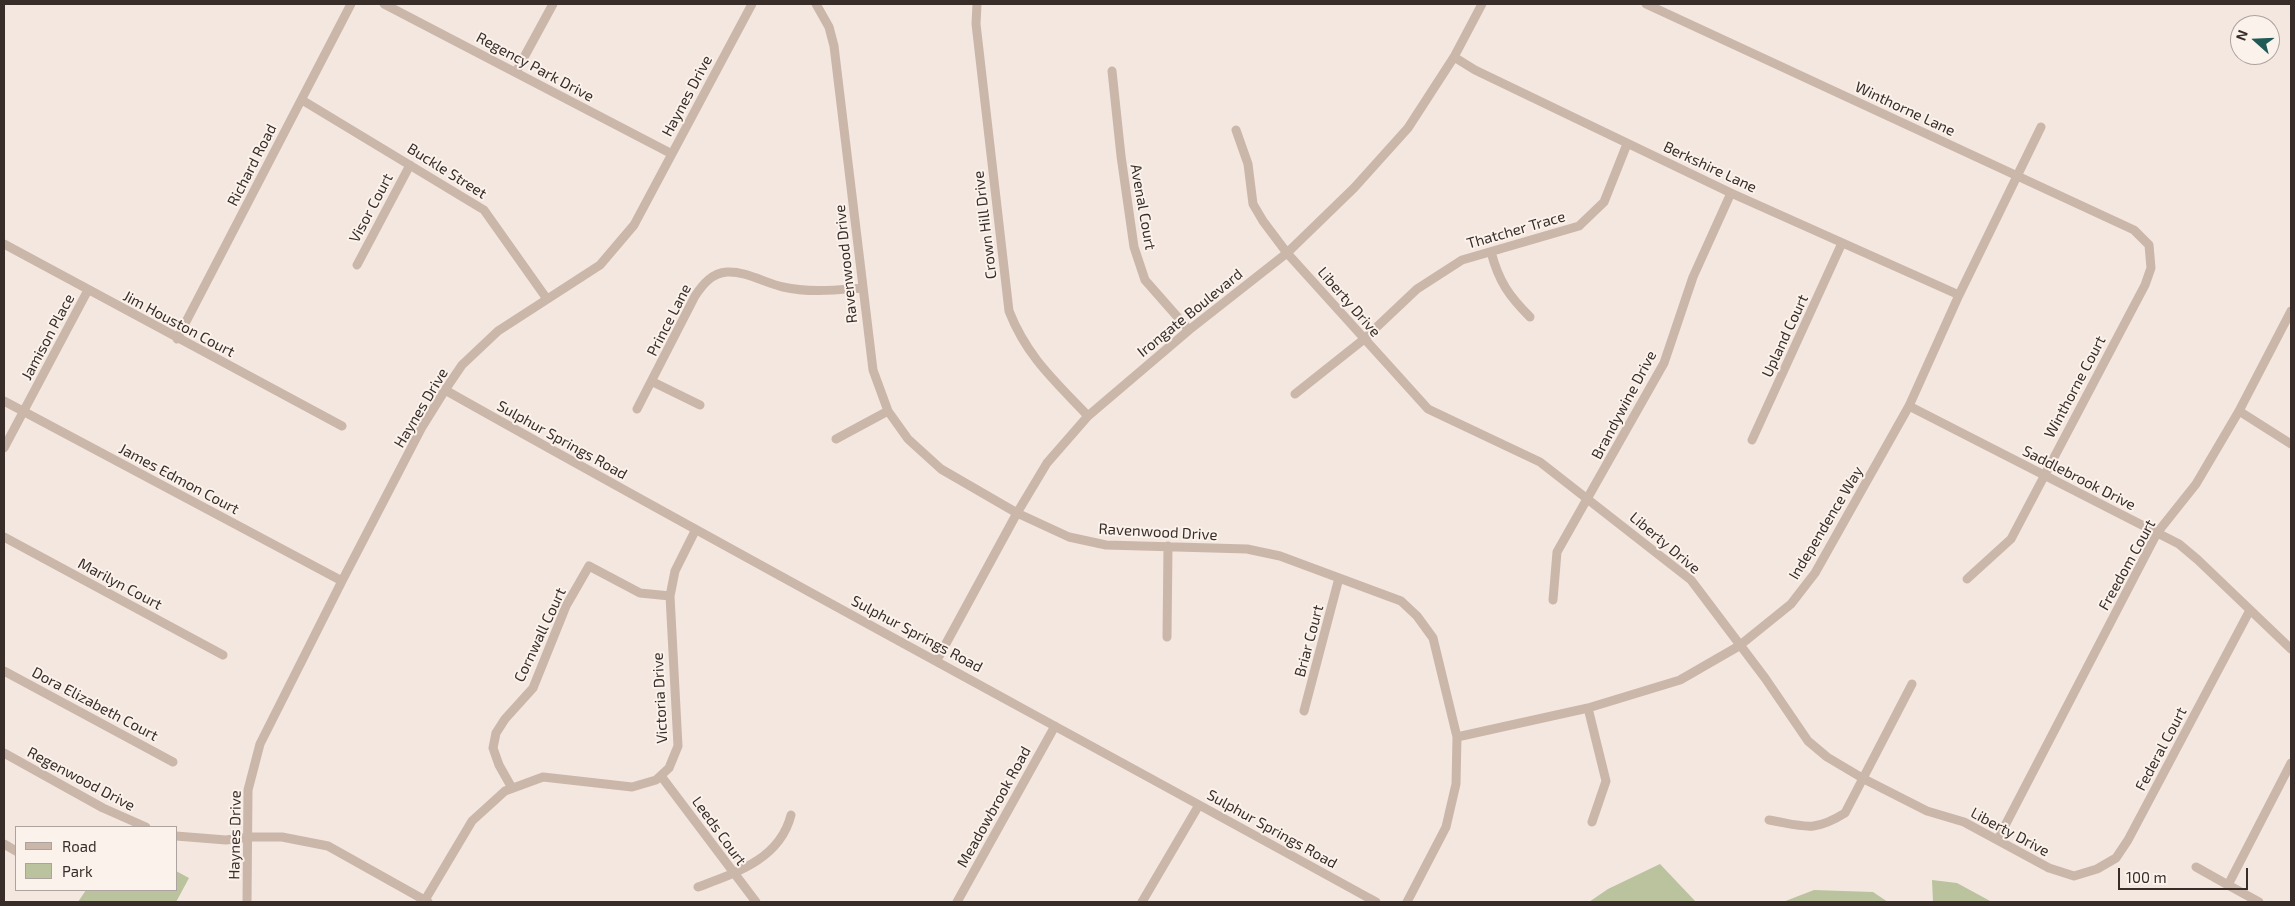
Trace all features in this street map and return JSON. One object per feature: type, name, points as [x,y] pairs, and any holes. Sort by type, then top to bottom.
[{"type":"street","name":"Richard Road","points":[[177,339],[351,4]]},
{"type":"street","name":"Regency Park Drive","points":[[384,4],[672,154]]},
{"type":"street","points":[[516,72],[553,4]]},
{"type":"street","name":"Haynes Drive","points":[[247,902],[248,790],[260,744],[422,427],[462,365],[498,331],[600,265],[634,225],[752,4]]},
{"type":"street","name":"Ravenwood Drive","points":[[816,4],[829,27],[834,46],[873,370],[888,411],[908,439],[941,469],[1017,513],[1069,537],[1106,546],[1247,549],[1280,556],[1401,601],[1418,616],[1433,638],[1457,737],[1456,784],[1446,827],[1407,902]]},
{"type":"street","name":"Crown Hill Drive","points":[[977,4],[976,24],[1009,312],[1019,336],[1030,354],[1088,416]]},
{"type":"street","name":"Irongate Boulevard","points":[[937,660],[1017,513],[1048,463],[1088,416],[1189,330],[1287,254],[1354,188],[1408,128],[1454,57],[1482,4]]},
{"type":"street","name":"Winthorne Lane","points":[[1646,4],[2134,230],[2149,245]]},
{"type":"street","name":"Berkshire Lane","points":[[1454,57],[1475,70],[1627,144],[1731,193],[1959,295]]},
{"type":"street","name":"Avenal Court","points":[[1112,71],[1134,247],[1145,280],[1189,330]]},
{"type":"street","name":"Buckle Street","points":[[302,100],[484,210],[547,299]]},
{"type":"street","name":"Independence Way","points":[[1457,737],[1588,708],[1680,680],[1739,646],[1792,604],[1815,573],[1910,406],[1959,295],[2041,127]]},
{"type":"street","name":"Liberty Drive","points":[[1236,130],[1248,164],[1253,204],[1287,254],[1363,340],[1428,409],[1540,462],[1691,580],[1765,678],[1808,741],[1827,757],[1927,812],[1964,822],[2049,868],[2074,876]]},
{"type":"street","name":"Thatcher Trace","points":[[1295,394],[1363,340],[1417,289],[1462,260],[1579,226],[1604,202],[1627,144]]},
{"type":"street","name":"Visor Court","points":[[357,265],[410,165]]},
{"type":"street","name":"Brandywine Drive","points":[[1553,600],[1557,552],[1664,363],[1693,277],[1731,193]]},
{"type":"street","name":"Upland Court","points":[[1752,440],[1842,243]]},
{"type":"street","name":"Jim Houston Court","points":[[4,244],[177,339],[342,426]]},
{"type":"street","name":"Winthorne Court","points":[[1967,579],[2011,538],[2145,285],[2151,268],[2149,245]]},
{"type":"street","points":[[1491,252],[1496,271],[1508,295],[1530,318]]},
{"type":"street","name":"Prince Lane","points":[[637,409],[653,382],[695,296],[703,284],[714,275],[728,272],[743,274],[783,287],[814,291],[863,288]]},
{"type":"street","name":"Jamison Place","points":[[4,448],[88,290]]},
{"type":"street","name":"Freedom Court","points":[[1998,839],[2157,533],[2196,484],[2239,411],[2291,311]]},
{"type":"street","points":[[653,382],[700,405]]},
{"type":"street","name":"Sulphur Springs Road","points":[[445,390],[695,531],[937,660],[1376,902]]},
{"type":"street","name":"James Edmon Court","points":[[4,401],[342,581]]},
{"type":"street","name":"Saddlebrook Drive","points":[[1910,406],[2179,544],[2291,649]]},
{"type":"street","points":[[836,438],[888,411]]},
{"type":"street","points":[[2239,411],[2291,444]]},
{"type":"street","name":"Victoria Drive","points":[[661,776],[669,768],[678,746],[670,596],[675,571],[695,531]]},
{"type":"street","name":"Marilyn Court","points":[[4,538],[223,655]]},
{"type":"street","points":[[1167,637],[1168,546]]},
{"type":"street","name":"Cornwall Court","points":[[512,788],[499,765],[493,748],[496,733],[533,688],[566,606],[589,566],[640,593],[670,596]]},
{"type":"street","name":"Briar Court","points":[[1304,711],[1339,578]]},
{"type":"street","name":"Federal Court","points":[[2074,876],[2097,869],[2116,858],[2128,840],[2250,610]]},
{"type":"street","name":"Dora Elizabeth Court","points":[[4,671],[174,762]]},
{"type":"street","points":[[1769,820],[1815,828],[1832,822],[1845,813],[1912,684]]},
{"type":"street","points":[[1588,708],[1606,781],[1592,822]]},
{"type":"street","name":"Meadowbrook Road","points":[[957,902],[1055,726]]},
{"type":"street","name":"Regenwood Drive","points":[[4,754],[103,808],[144,826]]},
{"type":"street","points":[[2228,885],[2291,764]]},
{"type":"street","points":[[178,836],[226,840],[248,837],[282,837],[328,846],[427,901],[472,821],[505,791],[543,777],[632,787],[656,780],[661,776]]},
{"type":"street","name":"Leeds Court","points":[[661,776],[733,874],[756,902]]},
{"type":"street","points":[[1142,902],[1199,805]]},
{"type":"street","points":[[698,887],[733,874],[778,844],[791,815]]},
{"type":"street","points":[[4,844],[15,851]]},
{"type":"street","points":[[2196,867],[2259,902]]},
{"type":"green space","points":[[1660,864],[1696,902],[1589,902],[1608,889]]},
{"type":"green space","points":[[178,872],[189,878],[176,902],[78,902],[85,891],[178,891]]},
{"type":"green space","points":[[1932,880],[1957,883],[1992,902],[1933,902]]},
{"type":"green space","points":[[1814,890],[1873,892],[1888,902],[1783,902]]}]
